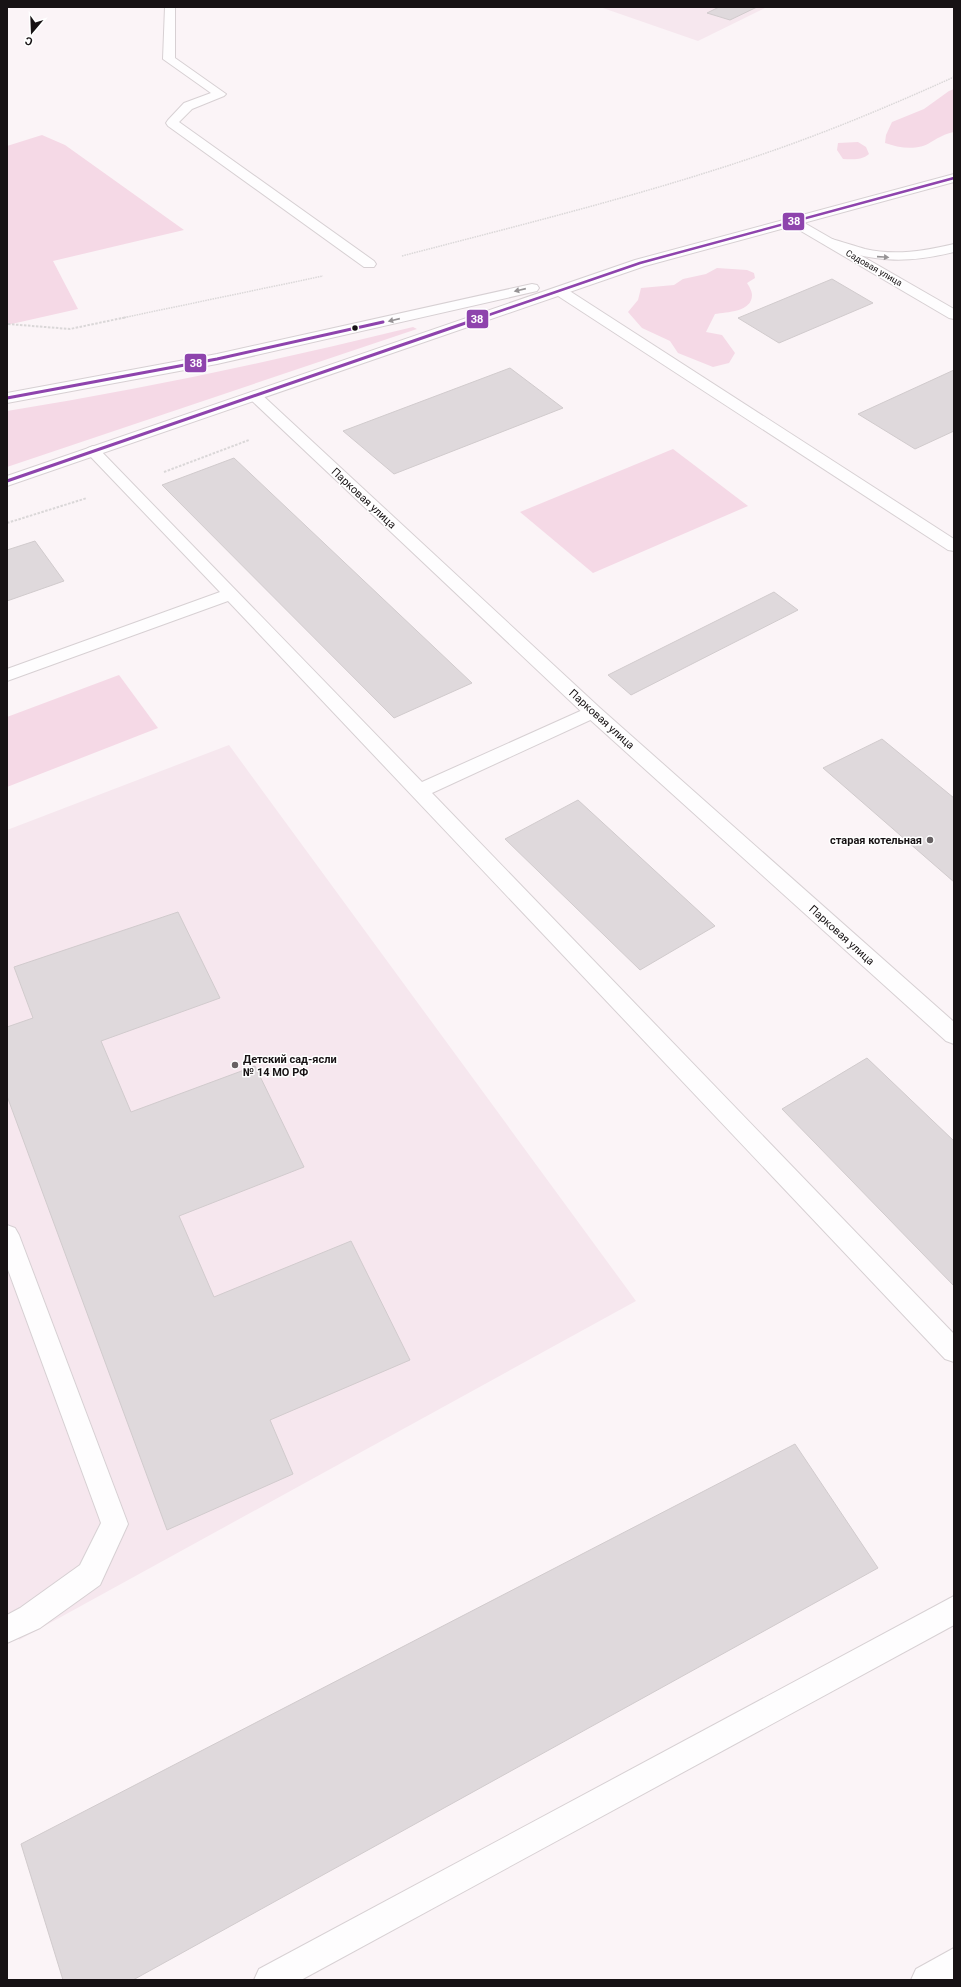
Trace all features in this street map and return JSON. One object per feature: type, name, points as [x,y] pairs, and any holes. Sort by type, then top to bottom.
[{"type":"main road","points":[[7,398],[217,359],[640,263],[954,178]]},
{"type":"main road","name":"Садовая улица","points":[[794,221],[954,315]]},
{"type":"main road","points":[[7,481],[640,263]]},
{"type":"main road","name":"Парковая улица","points":[[254,396],[593,712],[954,1035]]},
{"type":"lane","points":[[170,7],[169,59],[220,94],[188,106],[172,123],[369,264]]},
{"type":"lane","points":[[832,244],[855,252],[876,256],[902,258],[929,255],[954,248]]},
{"type":"lane","points":[[560,291],[954,546]]},
{"type":"lane","points":[[93,451],[954,1351]]},
{"type":"lane","points":[[7,675],[231,594]]},
{"type":"lane","points":[[419,791],[593,712]]},
{"type":"lane","points":[[7,1235],[115,1524],[90,1575],[30,1618],[7,1629]]},
{"type":"lane","points":[[270,1980],[954,1610]]},
{"type":"lane","points":[[927,1980],[954,1964]]},
{"type":"path","points":[[8,324],[70,329],[314,279],[546,218],[676,181],[766,153],[876,112],[954,77]]},
{"type":"shaded area","points":[[600,7],[767,7],[698,41]]},
{"type":"shaded area","points":[[954,89],[954,132],[926,145],[914,148],[885,143],[886,135],[892,122],[924,109]]},
{"type":"shaded area","points":[[42,135],[65,145],[184,230],[53,261],[78,309],[7,325],[7,146]]},
{"type":"shaded area","points":[[858,142],[866,147],[869,154],[860,159],[843,159],[837,150],[838,143]]},
{"type":"shaded area","points":[[717,268],[747,270],[754,273],[755,278],[747,283],[752,295],[751,301],[748,305],[732,312],[715,314],[706,332],[722,335],[735,353],[729,363],[713,367],[678,353],[670,341],[642,328],[628,312],[638,300],[641,288],[674,285],[683,279],[706,274]]},
{"type":"shaded area","points":[[413,327],[417,329],[7,467],[7,411],[211,373]]},
{"type":"shaded area","points":[[673,449],[748,506],[593,573],[520,512]]},
{"type":"shaded area","points":[[119,675],[158,728],[7,787],[7,717]]},
{"type":"shaded area","name":"Детский сад-ясли № 14 МО РФ","points":[[229,745],[636,1301],[19,1640],[7,1610],[7,830]]},
{"type":"building","points":[[719,7],[757,7],[730,20],[707,13]]},
{"type":"building","points":[[832,279],[873,303],[779,343],[738,318]]},
{"type":"building","points":[[510,368],[563,408],[394,474],[343,431]]},
{"type":"building","points":[[954,370],[954,431],[915,449],[858,414]]},
{"type":"building","points":[[234,458],[472,683],[394,718],[162,485]]},
{"type":"building","points":[[35,541],[64,581],[7,601],[7,550]]},
{"type":"building","points":[[774,592],[798,610],[631,695],[608,675]]},
{"type":"building","name":"старая котельная","points":[[882,739],[954,798],[954,882],[823,768]]},
{"type":"building","points":[[578,800],[715,926],[640,970],[505,839]]},
{"type":"building","points":[[178,912],[220,998],[101,1041],[131,1112],[255,1066],[304,1167],[179,1216],[214,1297],[351,1241],[410,1360],[270,1420],[293,1474],[167,1530],[7,1096],[7,1027],[33,1018],[14,967]]},
{"type":"building","points":[[867,1058],[954,1141],[954,1286],[782,1109]]},
{"type":"building","points":[[795,1444],[878,1568],[133,1980],[63,1980],[21,1844]]},
{"type":"transit line","name":"38","points":[[7,481],[640,263],[954,178]]},
{"type":"transit line","name":"38","points":[[7,398],[217,359],[383,322]]},
{"type":"place","name":"старая котельная","points":[[930,840]]},
{"type":"place","name":"Детский сад-ясли № 14 МО РФ","points":[[235,1065]]}]
